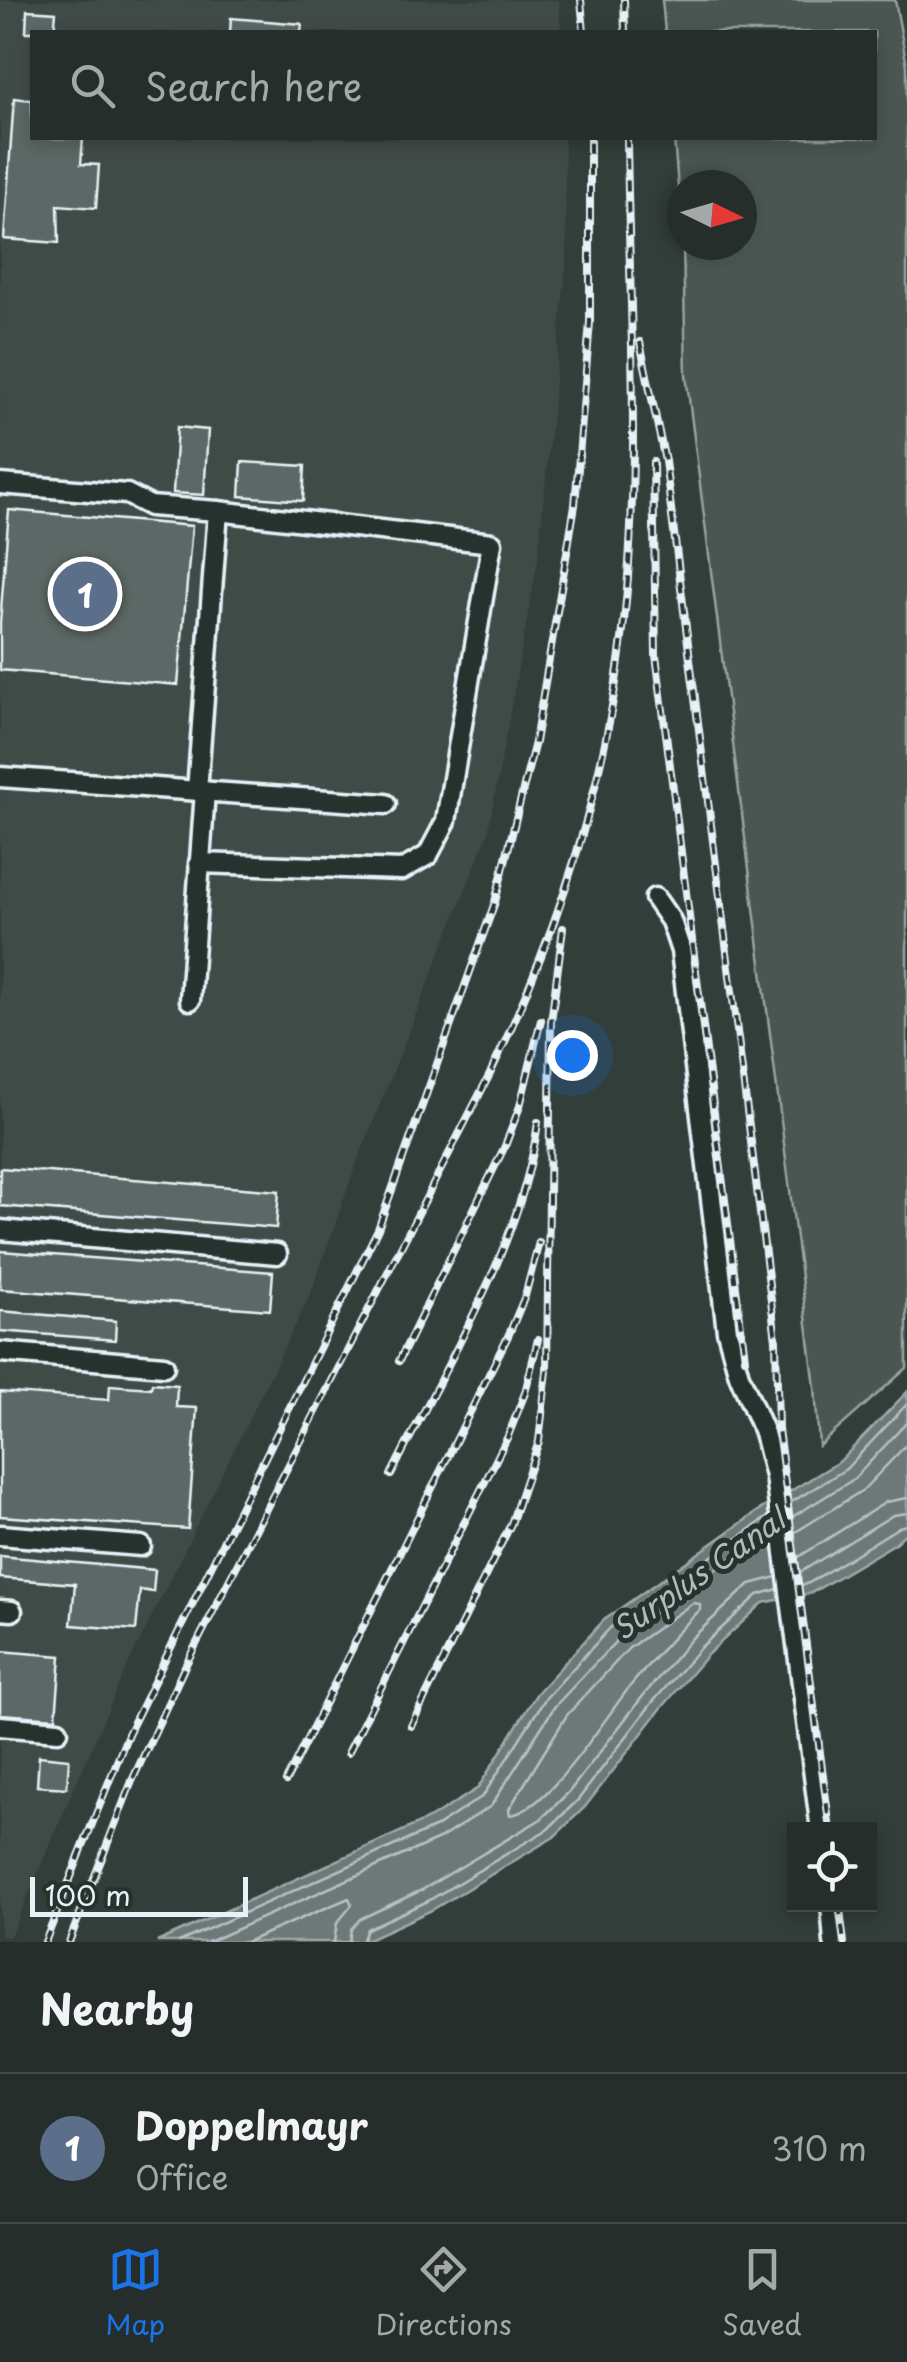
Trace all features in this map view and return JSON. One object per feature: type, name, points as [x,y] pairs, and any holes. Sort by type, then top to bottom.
[{"type":"lane","points":[[0,484],[128,494],[150,506],[492,543],[446,821],[428,855],[402,870],[199,862]]},
{"type":"lane","points":[[190,1000],[218,511]]},
{"type":"lane","points":[[0,777],[386,804]]},
{"type":"lane","points":[[655,898],[671,921],[681,951],[727,1331],[739,1375],[764,1433],[778,1499],[821,1822]]},
{"type":"lane","points":[[0,1230],[278,1254]]},
{"type":"lane","points":[[0,1352],[164,1366]]},
{"type":"lane","points":[[0,1535],[141,1546]]},
{"type":"lane","points":[[0,1726],[58,1732]]},
{"type":"lane","points":[[831,1912],[834,1942]]},
{"type":"shaded area","points":[[0,0],[559,0],[561,30],[30,30],[30,140],[564,140],[567,256],[538,559],[488,833],[356,1165],[310,1295],[123,1675],[10,1937],[0,1936]]},
{"type":"shaded area","points":[[662,0],[895,0],[907,66],[907,1368],[819,1446],[815,1387],[686,375],[683,260],[757,260],[757,170],[677,170],[674,140],[877,140],[877,30],[665,30]]},
{"type":"water","name":"Surplus Canal","points":[[907,1392],[907,1532],[894,1544],[811,1593],[763,1603],[708,1654],[585,1807],[554,1837],[432,1910],[362,1942],[157,1942],[431,1818],[478,1788],[537,1693],[604,1620],[761,1509],[840,1461]]},
{"type":"building","points":[[27,10],[56,12],[54,30],[26,32]]},
{"type":"building","points":[[231,18],[302,24],[301,30],[230,30]]},
{"type":"building","points":[[14,98],[30,100],[30,140],[83,140],[81,164],[99,165],[96,208],[58,205],[59,243],[4,239]]},
{"type":"building","points":[[177,427],[208,430],[204,495],[173,493]]},
{"type":"building","points":[[242,462],[305,466],[303,501],[240,496]]},
{"type":"building","points":[[9,510],[192,526],[178,685],[0,670]]},
{"type":"building","points":[[0,1168],[279,1191],[276,1228],[0,1206]]},
{"type":"building","points":[[0,1251],[273,1272],[270,1310],[0,1289]]},
{"type":"building","points":[[0,1311],[116,1321],[115,1340],[0,1331]]},
{"type":"building","points":[[152,1383],[177,1385],[176,1407],[197,1408],[188,1529],[0,1516],[0,1392],[109,1400],[110,1385],[151,1388]]},
{"type":"building","points":[[0,1556],[155,1570],[153,1592],[140,1590],[136,1630],[71,1625],[75,1584],[0,1578]]},
{"type":"building","points":[[0,1651],[61,1656],[56,1718],[0,1714]]},
{"type":"building","points":[[39,1756],[69,1759],[67,1788],[37,1786]]},
{"type":"railway","points":[[581,0],[584,30]]},
{"type":"railway","points":[[624,0],[625,30]]},
{"type":"railway","points":[[45,1942],[128,1734],[378,1229],[495,902],[535,742],[575,505],[590,322],[590,140]]},
{"type":"railway","points":[[69,1942],[132,1781],[184,1668],[490,1074],[535,973],[572,869],[612,709],[627,590],[633,461],[627,140]]},
{"type":"railway","points":[[640,342],[665,461],[776,1340],[778,1429],[829,1822]]},
{"type":"railway","points":[[653,462],[656,655],[745,1358]]},
{"type":"railway","points":[[411,1726],[511,1524],[539,1441],[547,1371],[551,1022],[563,928]]},
{"type":"railway","points":[[399,1361],[505,1146],[520,1106],[541,1020]]},
{"type":"railway","points":[[391,1475],[499,1258],[530,1167],[538,1122]]},
{"type":"railway","points":[[286,1781],[509,1334],[525,1296],[539,1242]]},
{"type":"railway","points":[[348,1753],[508,1436],[525,1393],[538,1339]]},
{"type":"railway","points":[[840,1912],[844,1942]]},
{"type":"place","name":"Doppelmayr","points":[[85,594]]}]
